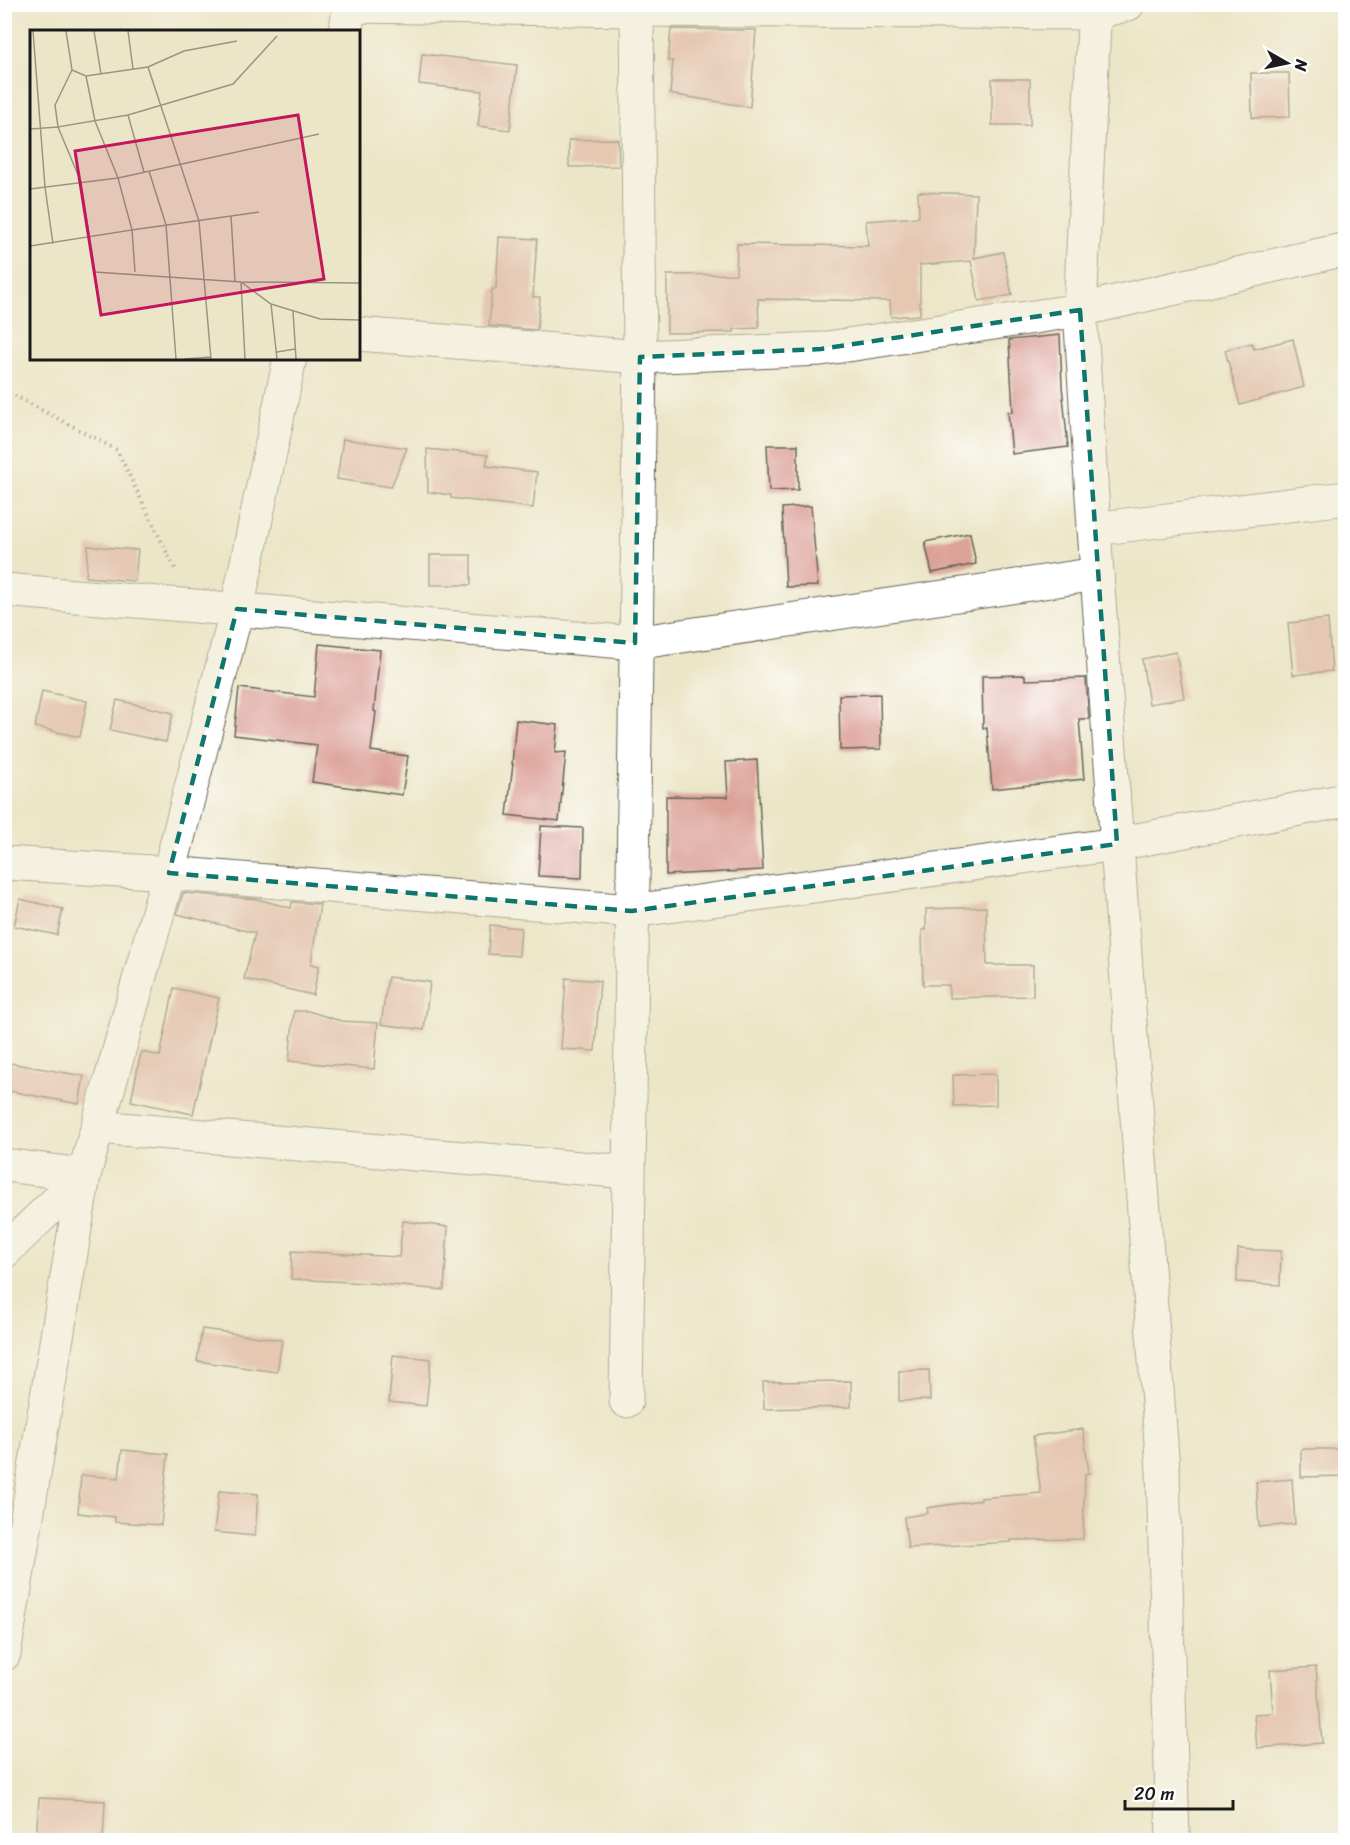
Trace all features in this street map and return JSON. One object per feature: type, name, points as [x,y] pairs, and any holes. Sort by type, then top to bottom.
[{"type":"street","points":[[345,30],[350,6],[1094,9],[1128,4]]},
{"type":"street","points":[[626,1401],[640,357],[637,7]]},
{"type":"street","points":[[1094,9],[1080,310],[1097,574],[1163,1470],[1173,1840]]},
{"type":"street","points":[[360,334],[640,357],[821,349],[1080,310],[1346,249]]},
{"type":"street","points":[[4,1654],[84,1175],[169,873],[237,609],[290,360]]},
{"type":"street","points":[[1094,529],[1346,498]]},
{"type":"street","points":[[4,590],[635,643],[1097,574]]},
{"type":"street","points":[[4,863],[169,873],[632,911],[1117,844],[1346,800]]},
{"type":"street","points":[[98,1127],[628,1173]]},
{"type":"street","points":[[4,1165],[84,1175]]},
{"type":"street","points":[[4,1252],[84,1175]]},
{"type":"path","points":[[4,390],[117,450],[193,606]]},
{"type":"highlighted area","points":[[1080,310],[1117,844],[632,911],[169,873],[237,609],[635,643],[640,357],[821,349]]},
{"type":"building","points":[[671,29],[756,30],[750,107],[670,94],[673,61],[668,61]]},
{"type":"building","points":[[422,54],[517,65],[510,130],[478,126],[482,91],[419,84]]},
{"type":"building","points":[[1251,73],[1289,73],[1290,117],[1252,118]]},
{"type":"building","points":[[992,79],[1030,79],[1030,125],[992,125]]},
{"type":"building","points":[[618,139],[619,166],[569,167],[569,140]]},
{"type":"building","points":[[918,192],[976,194],[974,258],[1003,252],[1012,295],[979,301],[971,261],[920,265],[920,315],[891,317],[890,301],[758,299],[759,328],[734,329],[734,332],[667,333],[667,275],[736,274],[737,244],[868,246],[866,221],[919,217]]},
{"type":"building","points":[[499,237],[537,239],[533,297],[540,297],[537,330],[489,326],[492,289],[496,289]]},
{"type":"building","points":[[1060,335],[1068,447],[1012,454],[1008,412],[1013,412],[1009,340]]},
{"type":"building","points":[[1293,339],[1304,387],[1240,405],[1225,350],[1252,343],[1254,349]]},
{"type":"building","points":[[343,439],[407,448],[391,487],[337,479]]},
{"type":"building","points":[[767,445],[798,445],[798,490],[769,491]]},
{"type":"building","points":[[427,449],[488,455],[486,466],[537,472],[533,508],[451,498],[451,495],[428,492]]},
{"type":"building","points":[[811,506],[818,586],[786,587],[782,508]]},
{"type":"building","points":[[970,533],[976,564],[932,573],[925,542]]},
{"type":"building","points":[[88,546],[138,550],[135,581],[86,577]]},
{"type":"building","points":[[430,555],[471,555],[471,585],[430,585]]},
{"type":"building","points":[[1328,619],[1332,671],[1293,675],[1288,623]]},
{"type":"building","points":[[319,644],[380,650],[371,751],[408,756],[402,795],[312,782],[317,745],[234,735],[239,688],[314,697]]},
{"type":"building","points":[[1176,652],[1184,698],[1149,704],[1142,659]]},
{"type":"building","points":[[1025,675],[1025,680],[1086,678],[1089,719],[1079,719],[1084,779],[992,789],[987,728],[983,728],[982,676]]},
{"type":"building","points":[[42,691],[87,701],[80,737],[35,727]]},
{"type":"building","points":[[880,694],[881,749],[840,750],[839,695]]},
{"type":"building","points":[[117,700],[173,713],[166,742],[110,730]]},
{"type":"building","points":[[516,720],[558,725],[555,753],[566,752],[559,821],[507,815]]},
{"type":"building","points":[[757,760],[763,870],[666,875],[666,796],[728,797],[726,762]]},
{"type":"building","points":[[541,826],[583,828],[582,878],[538,876]]},
{"type":"building","points":[[183,893],[257,899],[291,908],[292,902],[320,904],[311,964],[319,966],[313,995],[244,979],[255,933],[177,914]]},
{"type":"building","points":[[20,899],[63,909],[57,935],[14,926]]},
{"type":"building","points":[[986,907],[987,965],[1033,965],[1033,996],[949,998],[949,985],[923,985],[922,930],[926,930],[926,909]]},
{"type":"building","points":[[490,925],[521,928],[519,956],[488,954]]},
{"type":"building","points":[[388,977],[430,982],[424,1030],[381,1024]]},
{"type":"building","points":[[566,978],[600,981],[595,1051],[561,1049]]},
{"type":"building","points":[[174,988],[219,998],[193,1114],[131,1101],[141,1052],[160,1056]]},
{"type":"building","points":[[294,1011],[308,1011],[341,1021],[378,1023],[374,1069],[289,1061]]},
{"type":"building","points":[[4,1062],[84,1076],[79,1104],[4,1090]]},
{"type":"building","points":[[996,1074],[996,1105],[954,1106],[953,1075]]},
{"type":"building","points":[[403,1221],[448,1227],[444,1290],[291,1279],[292,1251],[399,1257]]},
{"type":"building","points":[[1238,1249],[1281,1251],[1280,1285],[1237,1282]]},
{"type":"building","points":[[202,1329],[282,1340],[277,1372],[197,1361]]},
{"type":"building","points":[[393,1355],[431,1359],[426,1406],[389,1402]]},
{"type":"building","points":[[929,1370],[930,1400],[899,1401],[899,1371]]},
{"type":"building","points":[[851,1381],[851,1407],[764,1409],[763,1382]]},
{"type":"building","points":[[1083,1429],[1089,1473],[1085,1474],[1083,1539],[1011,1540],[1011,1542],[908,1548],[904,1517],[928,1513],[927,1508],[981,1500],[981,1498],[1041,1493],[1033,1436]]},
{"type":"building","points":[[1301,1449],[1346,1449],[1346,1476],[1301,1477]]},
{"type":"building","points":[[122,1450],[168,1454],[161,1525],[115,1522],[115,1517],[78,1513],[81,1475],[119,1478]]},
{"type":"building","points":[[1292,1479],[1295,1524],[1259,1527],[1256,1482]]},
{"type":"building","points":[[219,1491],[258,1494],[255,1536],[214,1532]]},
{"type":"building","points":[[1316,1667],[1322,1743],[1257,1748],[1254,1714],[1273,1713],[1270,1670]]},
{"type":"building","points":[[39,1798],[105,1801],[103,1840],[36,1840]]}]
